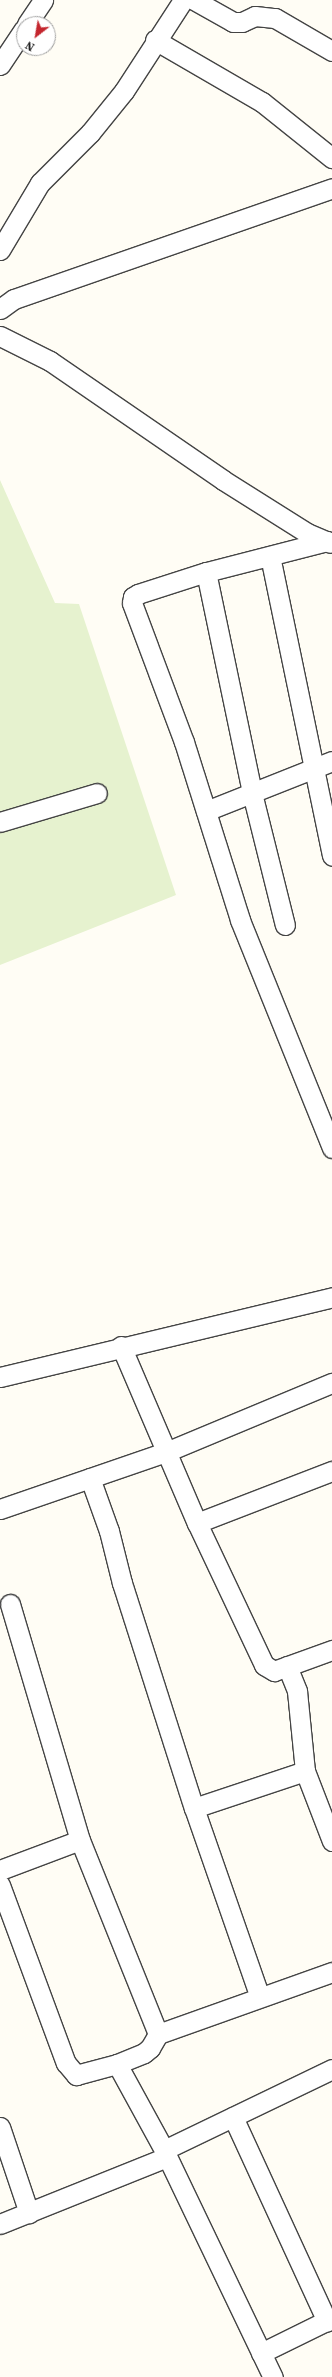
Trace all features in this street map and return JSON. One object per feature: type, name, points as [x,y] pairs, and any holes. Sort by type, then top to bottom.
[{"type":"street","points":[[32,16],[43,0]]},
{"type":"street","points":[[0,250],[40,183],[90,133],[124,91],[155,40],[183,0]]},
{"type":"street","points":[[194,0],[233,22],[242,22],[254,16],[275,18],[332,51]]},
{"type":"street","points":[[155,40],[262,102],[332,158]]},
{"type":"street","points":[[0,66],[16,41]]},
{"type":"street","points":[[5,299],[332,188]]},
{"type":"street","points":[[0,336],[50,361],[223,480],[307,533],[329,542]]},
{"type":"street","points":[[329,542],[206,572],[138,594],[134,597],[132,602],[184,742],[240,920],[332,1148]]},
{"type":"street","points":[[270,556],[332,856]]},
{"type":"street","points":[[206,572],[252,793],[285,925]]},
{"type":"street","points":[[206,811],[332,761]]},
{"type":"street","points":[[0,822],[97,793]]},
{"type":"street","points":[[0,1377],[121,1346],[332,1297]]},
{"type":"street","points":[[121,1346],[197,1523],[264,1665],[274,1670],[332,1650]]},
{"type":"street","points":[[0,1509],[166,1452],[332,1383]]},
{"type":"street","points":[[197,1523],[332,1471]]},
{"type":"street","points":[[90,1478],[109,1531],[122,1583],[194,1808],[260,1997]]},
{"type":"street","points":[[10,1604],[80,1840],[158,2034]]},
{"type":"street","points":[[287,1666],[297,1692],[305,1771],[332,1841]]},
{"type":"street","points":[[194,1808],[305,1771]]},
{"type":"street","points":[[0,1870],[80,1840]]},
{"type":"street","points":[[0,1885],[70,2070],[76,2075],[82,2075],[117,2064],[144,2053],[150,2048],[158,2034],[332,1972]]},
{"type":"street","points":[[117,2064],[166,2153],[273,2377]]},
{"type":"street","points":[[0,2224],[29,2213],[166,2153],[233,2117],[332,2069]]},
{"type":"street","points":[[233,2117],[329,2320],[261,2353]]},
{"type":"street","points":[[0,2127],[29,2213]]},
{"type":"green space","points":[[0,480],[55,603],[79,604],[176,895],[0,965]]}]
